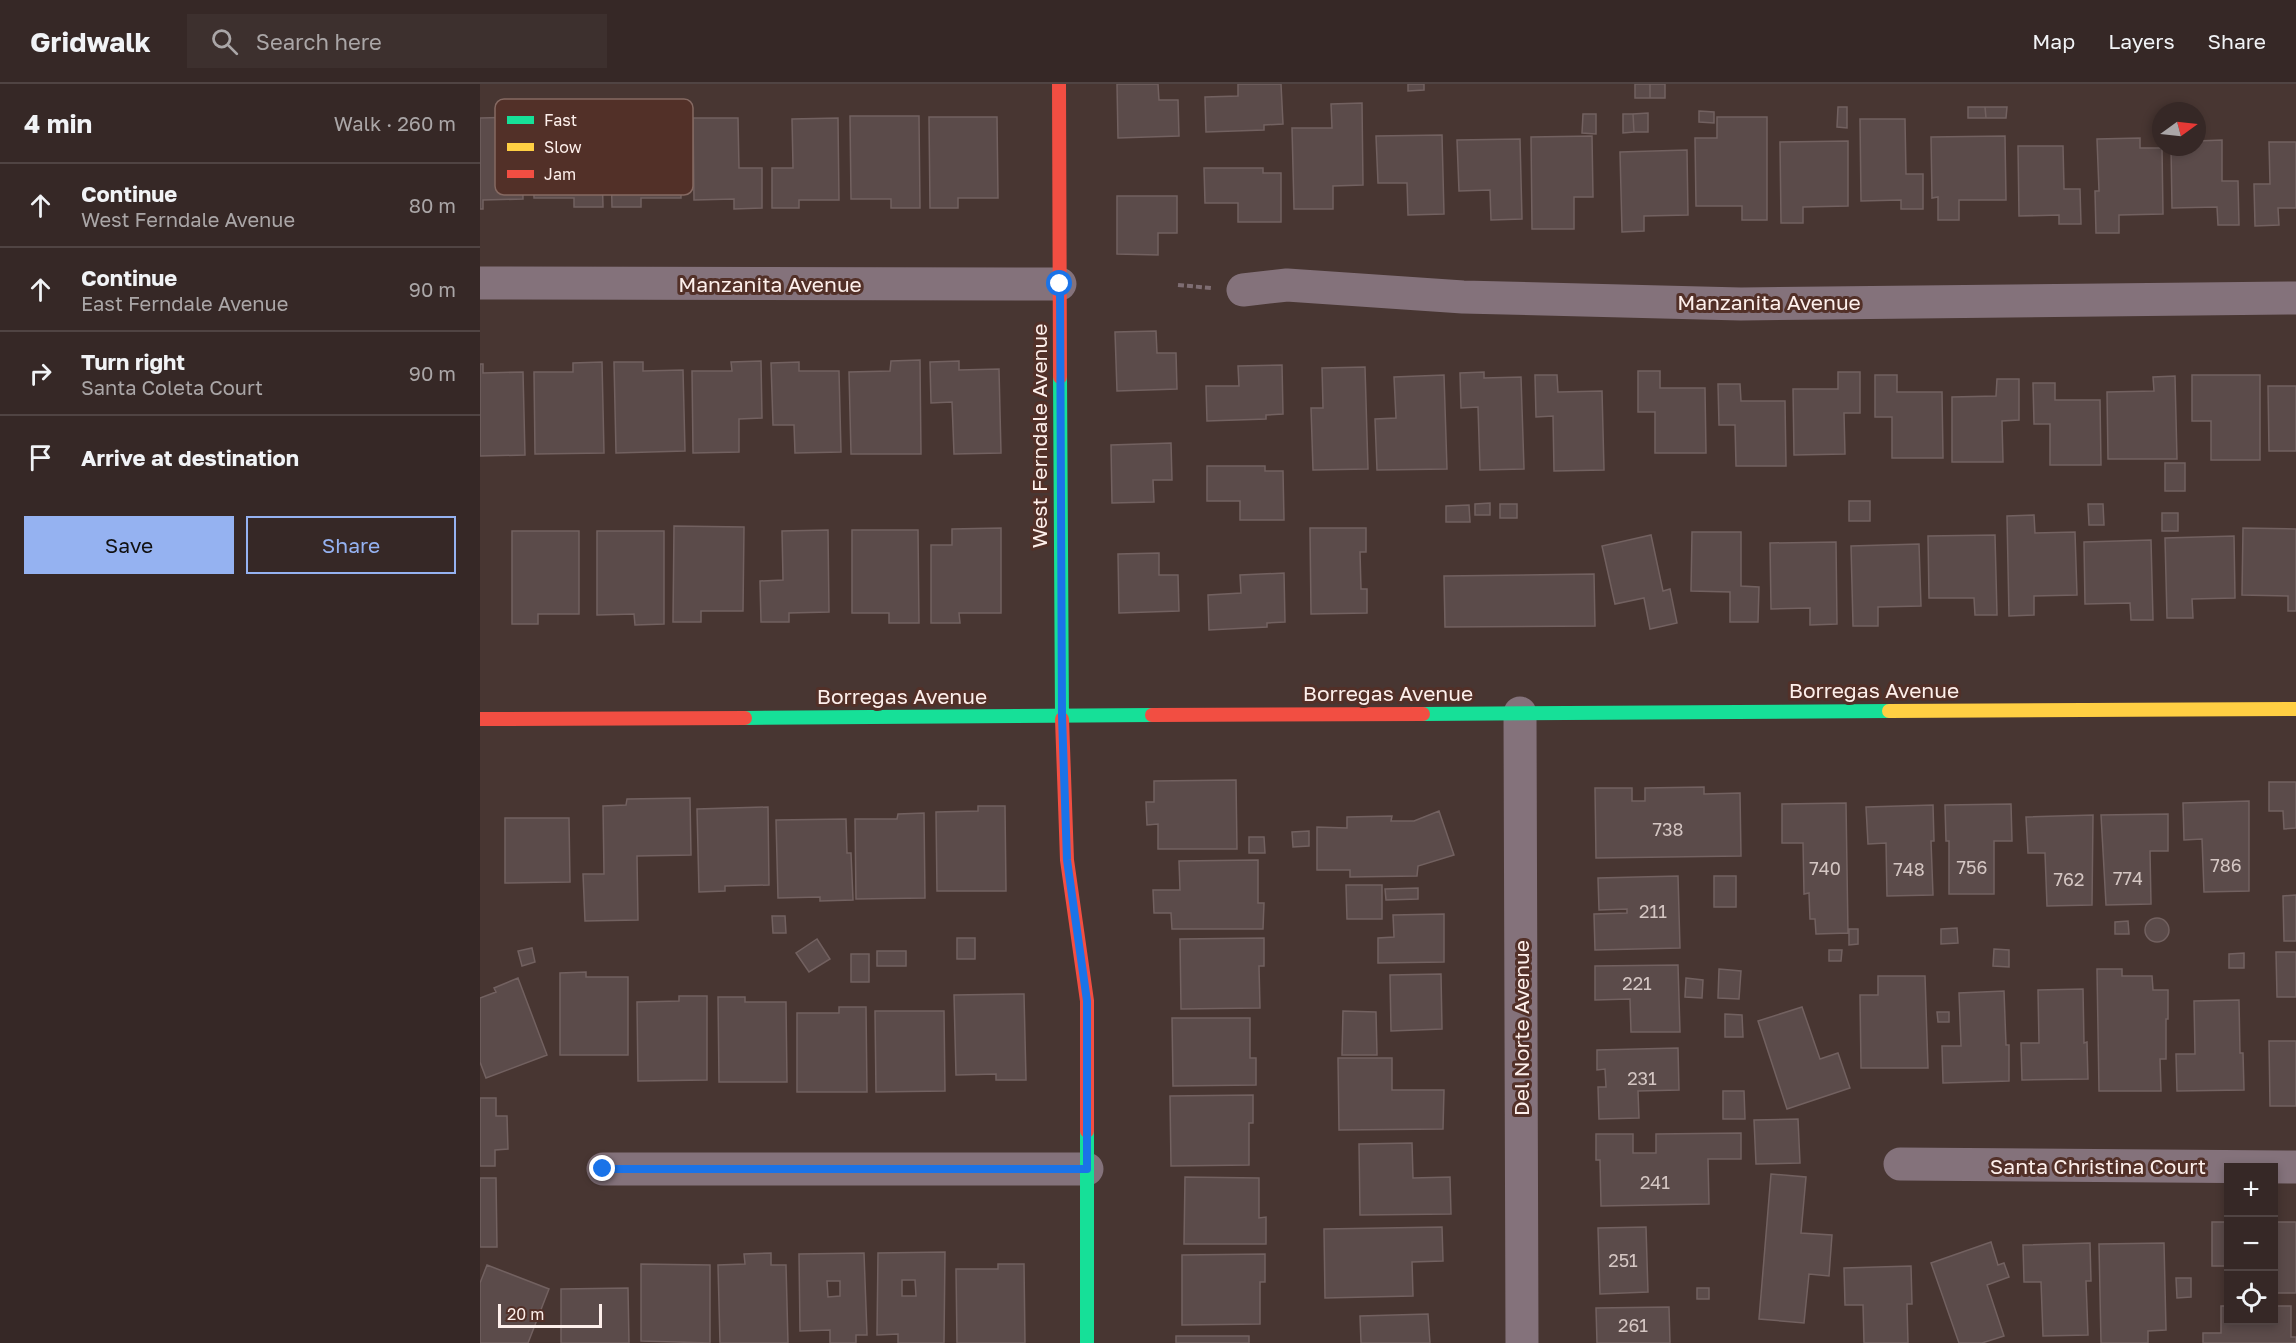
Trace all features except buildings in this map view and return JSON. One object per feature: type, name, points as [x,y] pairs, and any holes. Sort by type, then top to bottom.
[{"type":"street","name":"West Ferndale Avenue","points":[[1059,84],[1062,716],[1067,860],[1087,1001],[1087,1343]]},
{"type":"street","name":"Manzanita Avenue","points":[[480,283],[1060,284]]},
{"type":"street","name":"Manzanita Avenue","points":[[1243,290],[1287,285],[1463,297],[1741,304],[2296,298]]},
{"type":"street","name":"Borregas Avenue","points":[[480,719],[2296,709]]},
{"type":"street","name":"Del Norte Avenue","points":[[1520,713],[1522,1343]]},
{"type":"street","name":"Santa Christina Court","points":[[1900,1164],[2296,1167]]},
{"type":"street","points":[[603,1169],[1087,1169]]},
{"type":"traffic: fast","points":[[1060,377],[1062,719]]},
{"type":"traffic: fast","points":[[1423,714],[1889,711]]},
{"type":"traffic: fast","points":[[745,718],[1152,715]]},
{"type":"traffic: fast","points":[[1087,1131],[1087,1343]]},
{"type":"traffic: slow","points":[[1889,711],[2296,709]]},
{"type":"traffic: jam","points":[[1059,84],[1060,377]]},
{"type":"traffic: jam","points":[[1152,715],[1423,714]]},
{"type":"traffic: jam","points":[[480,719],[745,718]]},
{"type":"traffic: jam","points":[[1062,719],[1067,860],[1087,1001],[1087,1131]]},
{"type":"route","points":[[603,1169],[1087,1169],[1087,1001],[1067,860],[1062,716],[1060,284]]}]
